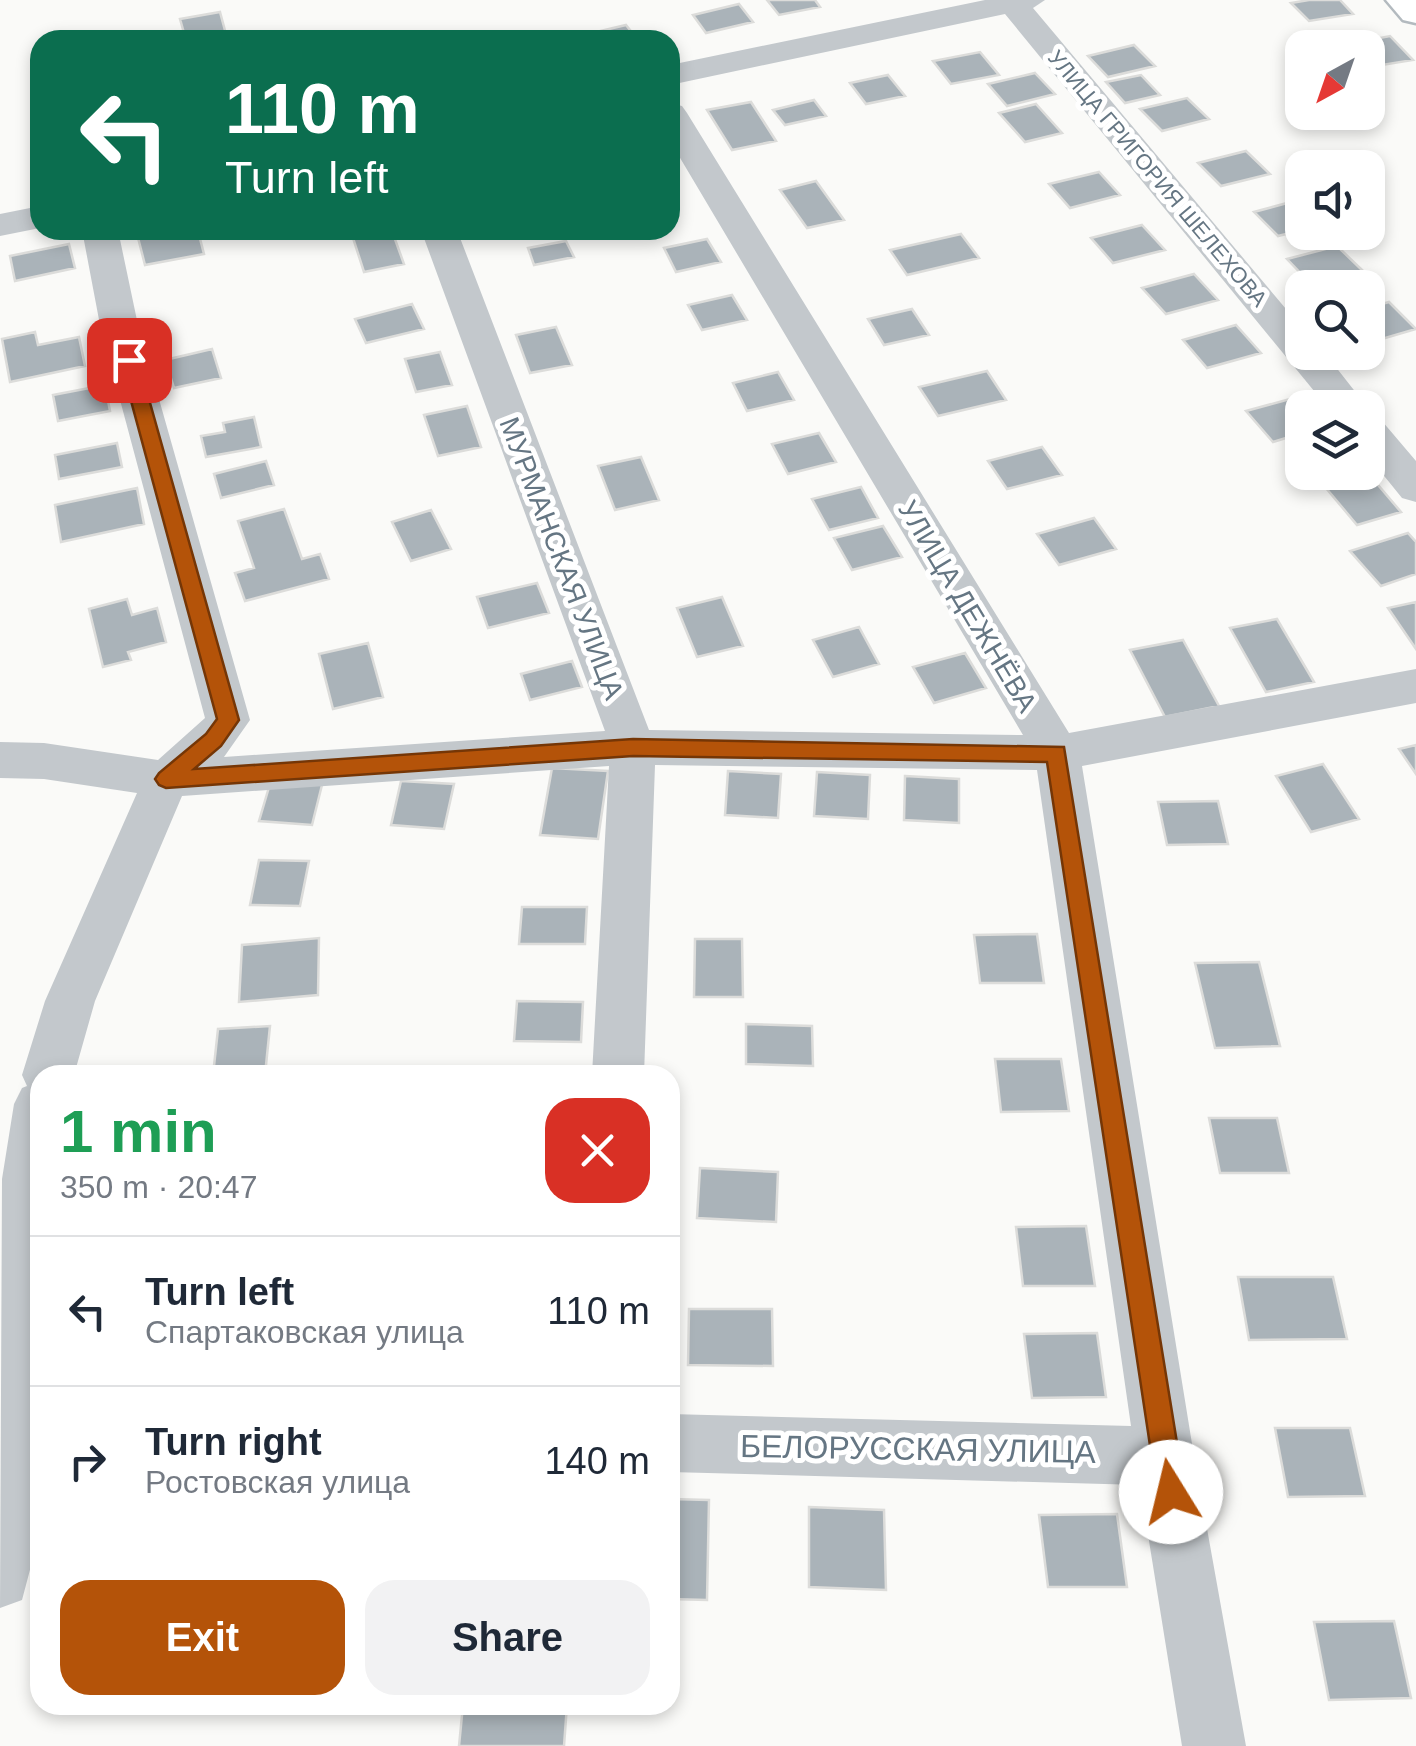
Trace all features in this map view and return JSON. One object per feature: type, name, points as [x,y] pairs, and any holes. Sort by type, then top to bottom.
[{"type":"main road","points":[[1404,0],[1416,12]]},
{"type":"street","points":[[680,74],[1022,2]]},
{"type":"street","name":"УЛИЦА ГРИГОРИЯ ШЕЛЕХОВА","points":[[1022,2],[1285,330]]},
{"type":"street","name":"УЛИЦА ДЕЖНЁВА","points":[[680,130],[1056,753],[1214,1746]]},
{"type":"street","points":[[0,225],[30,219]]},
{"type":"street","points":[[51,1065],[70,1001],[166,779],[214,740],[228,720],[119,325],[102,240]]},
{"type":"street","name":"МУРМАНСКАЯ УЛИЦА","points":[[443,240],[633,748],[618,1065]]},
{"type":"street","name":"УЛИЦА ГРИГОРИЯ ШЕЛЕХОВА","points":[[1318,370],[1334,390]]},
{"type":"street","points":[[1385,451],[1416,488]]},
{"type":"street","points":[[0,760],[44,761],[166,779],[633,748],[1056,753],[1416,686]]},
{"type":"street","points":[[30,1166],[30,1252]]},
{"type":"street","name":"БЕЛОРУССКАЯ УЛИЦА","points":[[680,1443],[1165,1456]]},
{"type":"street","points":[[0,1578],[30,1455]]},
{"type":"building","points":[[767,0],[815,0],[820,7],[779,15]]},
{"type":"building","points":[[1340,0],[1353,14],[1309,21],[1291,3]]},
{"type":"building","points":[[739,4],[753,22],[706,33],[693,15]]},
{"type":"building","points":[[220,12],[225,30],[183,30],[180,19]]},
{"type":"building","points":[[626,25],[630,30],[605,30]]},
{"type":"building","points":[[1390,36],[1413,60],[1385,65],[1385,37]]},
{"type":"building","points":[[1134,45],[1155,66],[1108,77],[1088,56]]},
{"type":"building","points":[[980,52],[999,75],[951,84],[933,61]]},
{"type":"building","points":[[1035,73],[1055,94],[1007,106],[988,84]]},
{"type":"building","points":[[888,75],[905,96],[866,104],[850,83]]},
{"type":"building","points":[[1141,75],[1160,95],[1125,103],[1106,82]]},
{"type":"building","points":[[1187,98],[1209,119],[1162,131],[1140,109]]},
{"type":"building","points":[[814,100],[826,116],[785,125],[773,110]]},
{"type":"building","points":[[751,102],[776,141],[732,150],[707,110]]},
{"type":"building","points":[[1036,104],[1062,133],[1025,142],[999,113]]},
{"type":"building","points":[[1246,151],[1270,174],[1221,186],[1198,163]]},
{"type":"building","points":[[1099,172],[1120,195],[1070,208],[1049,184]]},
{"type":"building","points":[[816,181],[844,220],[807,228],[780,190]]},
{"type":"building","points":[[1285,204],[1285,234],[1278,236],[1254,212]]},
{"type":"building","points":[[1142,225],[1165,250],[1113,263],[1091,238]]},
{"type":"building","points":[[961,234],[979,258],[907,275],[890,250]]},
{"type":"building","points":[[707,239],[721,262],[676,272],[664,248]]},
{"type":"building","points":[[139,240],[200,240],[204,254],[145,265]]},
{"type":"building","points":[[354,240],[395,240],[404,264],[364,272]]},
{"type":"building","points":[[566,241],[574,257],[534,265],[528,248]]},
{"type":"building","points":[[69,244],[75,268],[15,281],[10,256]]},
{"type":"building","points":[[1322,250],[1341,250],[1362,270],[1298,270],[1287,259]]},
{"type":"building","points":[[1194,274],[1218,300],[1166,314],[1142,288]]},
{"type":"building","points":[[732,295],[747,320],[702,330],[688,305]]},
{"type":"building","points":[[1389,302],[1416,329],[1385,338],[1385,303]]},
{"type":"building","points":[[412,304],[424,329],[366,343],[355,319]]},
{"type":"building","points":[[912,309],[929,335],[884,345],[868,319]]},
{"type":"building","points":[[1236,325],[1261,353],[1207,368],[1183,340]]},
{"type":"building","points":[[556,327],[572,365],[530,373],[516,335]]},
{"type":"building","points":[[35,332],[38,345],[79,337],[85,366],[10,382],[2,339]]},
{"type":"building","points":[[212,349],[221,378],[174,388],[165,360]]},
{"type":"building","points":[[440,352],[452,385],[416,392],[405,359]]},
{"type":"building","points":[[987,371],[1006,400],[938,416],[919,387]]},
{"type":"building","points":[[778,372],[794,400],[747,411],[733,383]]},
{"type":"building","points":[[105,385],[110,411],[58,421],[53,395]]},
{"type":"building","points":[[1285,400],[1285,438],[1273,442],[1246,411]]},
{"type":"building","points":[[467,406],[481,447],[438,456],[424,415]]},
{"type":"building","points":[[254,417],[261,447],[206,457],[201,436],[225,432],[223,423]]},
{"type":"building","points":[[819,433],[836,462],[788,474],[772,444]]},
{"type":"building","points":[[117,443],[122,467],[59,479],[55,455]]},
{"type":"building","points":[[1042,447],[1062,475],[1007,489],[988,461]]},
{"type":"building","points":[[641,457],[659,500],[615,510],[598,466]]},
{"type":"building","points":[[266,461],[274,485],[221,498],[214,474]]},
{"type":"building","points":[[861,487],[878,518],[829,530],[812,499]]},
{"type":"building","points":[[137,488],[144,524],[61,542],[55,505]]},
{"type":"building","points":[[1328,490],[1382,490],[1401,512],[1357,525]]},
{"type":"building","points":[[284,509],[302,559],[320,554],[329,579],[245,601],[235,573],[254,568],[238,521]]},
{"type":"building","points":[[431,510],[451,549],[411,561],[392,522]]},
{"type":"building","points":[[1094,518],[1116,549],[1059,565],[1037,534]]},
{"type":"building","points":[[883,526],[902,557],[852,570],[834,538]]},
{"type":"building","points":[[1408,533],[1416,542],[1416,574],[1381,586],[1350,551]]},
{"type":"building","points":[[537,583],[549,613],[488,628],[477,597]]},
{"type":"building","points":[[722,597],[743,646],[697,657],[677,608]]},
{"type":"building","points":[[127,599],[132,615],[157,608],[166,642],[128,652],[131,660],[103,667],[89,609]]},
{"type":"building","points":[[1416,602],[1416,649],[1388,608]]},
{"type":"building","points":[[1277,619],[1314,682],[1266,692],[1230,628]]},
{"type":"building","points":[[859,627],[879,664],[833,677],[813,640]]},
{"type":"building","points":[[1183,640],[1219,706],[1165,717],[1130,650]]},
{"type":"building","points":[[368,643],[383,697],[333,709],[319,654]]},
{"type":"building","points":[[965,653],[986,688],[934,703],[913,667]]},
{"type":"building","points":[[572,661],[582,687],[530,700],[521,674]]},
{"type":"building","points":[[1416,745],[1416,774],[1399,749]]},
{"type":"building","points":[[1323,764],[1359,819],[1311,832],[1276,776]]},
{"type":"building","points":[[552,768],[608,771],[598,839],[540,835]]},
{"type":"building","points":[[728,771],[781,774],[778,818],[725,815]]},
{"type":"building","points":[[817,772],[870,775],[868,819],[814,816]]},
{"type":"building","points":[[905,776],[959,779],[959,823],[904,820]]},
{"type":"building","points":[[272,777],[323,781],[312,825],[259,821]]},
{"type":"building","points":[[401,781],[454,784],[444,829],[391,825]]},
{"type":"building","points":[[1218,801],[1228,844],[1167,845],[1158,802]]},
{"type":"building","points":[[259,860],[309,861],[300,906],[250,905]]},
{"type":"building","points":[[522,907],[587,907],[585,944],[519,944]]},
{"type":"building","points":[[1037,934],[1044,983],[980,983],[974,935]]},
{"type":"building","points":[[319,938],[318,995],[239,1002],[242,945]]},
{"type":"building","points":[[695,939],[742,939],[743,997],[694,997]]},
{"type":"building","points":[[1259,962],[1280,1046],[1215,1048],[1195,963]]},
{"type":"building","points":[[517,1001],[583,1002],[581,1042],[514,1041]]},
{"type":"building","points":[[746,1024],[812,1026],[813,1066],[746,1064]]},
{"type":"building","points":[[270,1026],[266,1065],[214,1065],[218,1029]]},
{"type":"building","points":[[995,1059],[1061,1059],[1069,1111],[1001,1112]]},
{"type":"building","points":[[1209,1118],[1277,1118],[1289,1173],[1220,1173]]},
{"type":"building","points":[[700,1168],[778,1172],[776,1222],[697,1218]]},
{"type":"building","points":[[1086,1226],[1095,1286],[1023,1286],[1016,1227]]},
{"type":"building","points":[[1238,1277],[1333,1277],[1347,1339],[1249,1340]]},
{"type":"building","points":[[689,1309],[772,1309],[773,1366],[688,1365]]},
{"type":"building","points":[[1097,1333],[1106,1397],[1032,1398],[1024,1334]]},
{"type":"building","points":[[1275,1428],[1350,1428],[1365,1496],[1288,1497]]},
{"type":"building","points":[[680,1499],[709,1500],[707,1600],[680,1599]]},
{"type":"building","points":[[809,1507],[884,1510],[886,1590],[809,1587]]},
{"type":"building","points":[[1117,1514],[1127,1587],[1048,1587],[1039,1515]]},
{"type":"building","points":[[1394,1621],[1411,1698],[1329,1700],[1314,1622]]},
{"type":"building","points":[[462,1715],[566,1715],[564,1746],[459,1746]]},
{"type":"route","points":[[129,360],[228,720],[214,740],[166,779],[633,748],[1056,753],[1171,1492]]}]
